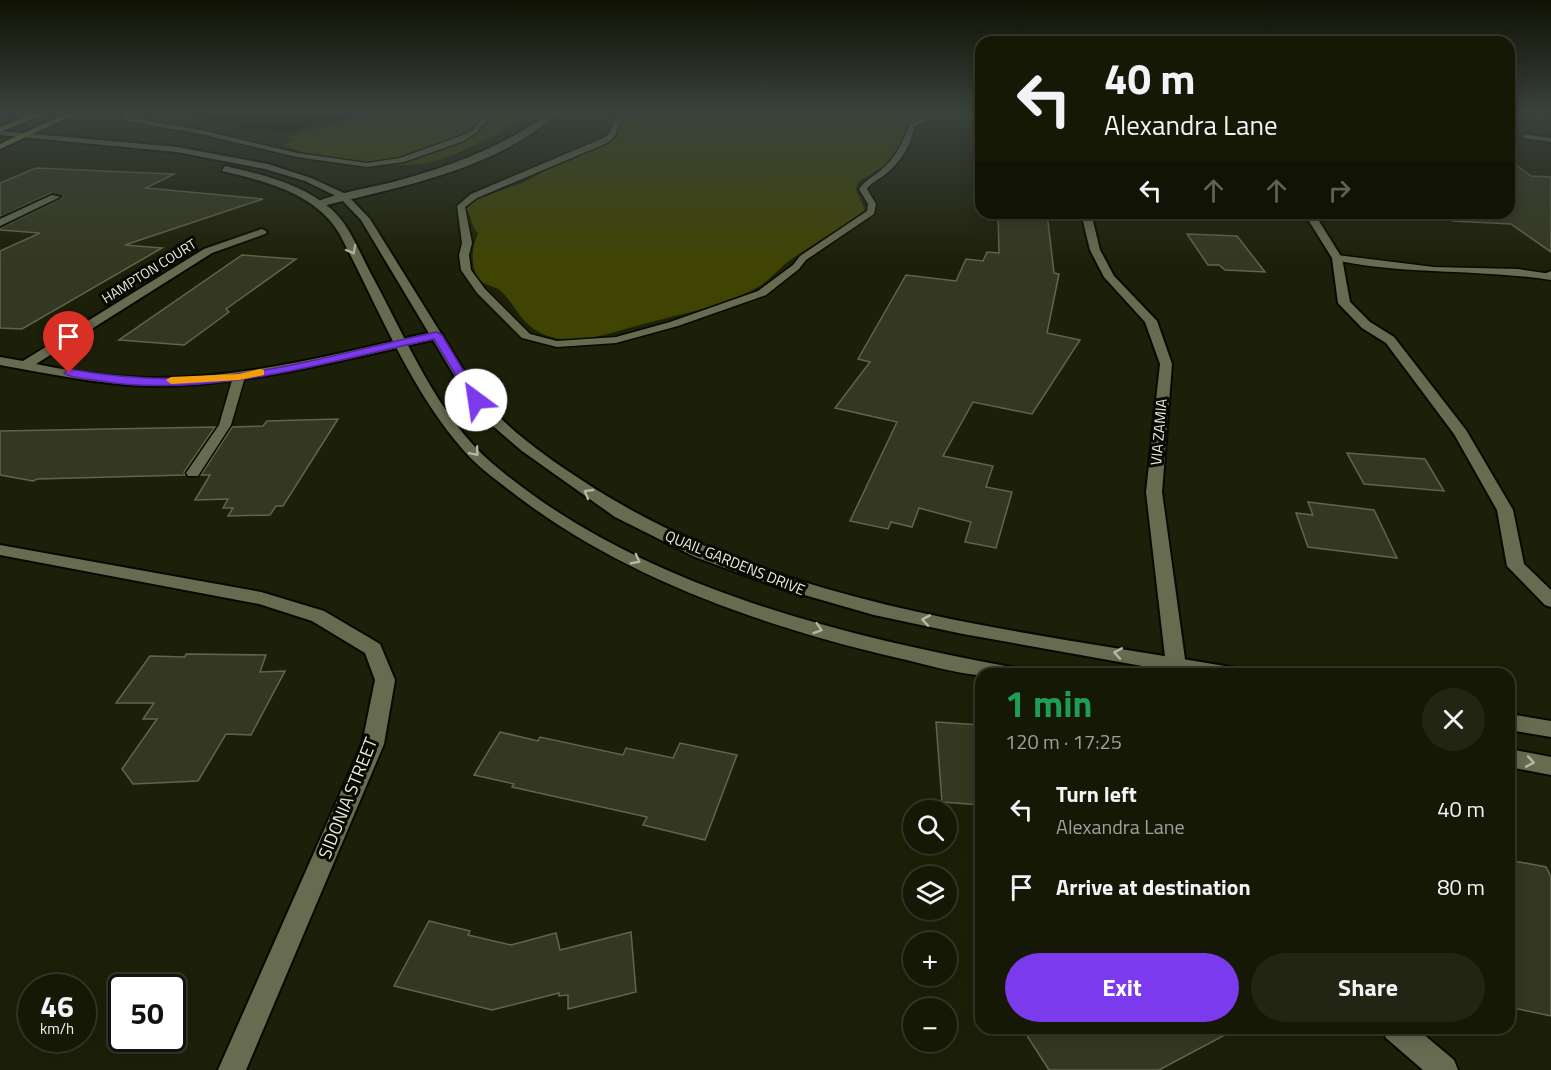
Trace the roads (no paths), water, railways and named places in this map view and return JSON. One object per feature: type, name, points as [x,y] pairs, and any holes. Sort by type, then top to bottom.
[{"type":"street","name":"QUAIL GARDENS DRIVE","points":[[242,162],[305,179],[345,197],[365,219],[476,400],[494,423],[581,490],[672,540],[811,594],[879,610],[1176,668]]},
{"type":"street","points":[[318,204],[397,184],[461,162]]},
{"type":"street","points":[[210,166],[255,177],[318,204],[330,213],[450,422],[487,465],[561,520],[654,570],[761,612],[865,644],[982,668]]},
{"type":"street","points":[[0,223],[55,197]]},
{"type":"street","name":"VIA ZAMIA","points":[[1087,219],[1095,250],[1109,277],[1151,321],[1166,364],[1154,492],[1176,668]]},
{"type":"street","points":[[1313,219],[1337,258],[1344,303],[1366,325],[1390,340],[1461,433],[1505,510],[1516,566],[1551,601]]},
{"type":"street","name":"HAMPTON COURT","points":[[26,365],[208,251],[262,232]]},
{"type":"street","points":[[0,361],[112,380],[199,380],[239,377],[437,335]]},
{"type":"street","name":"SIDONIA STREET","points":[[0,550],[261,598],[318,616],[373,649],[385,680],[373,744],[232,1070]]},
{"type":"street","points":[[1515,723],[1551,729]]},
{"type":"street","points":[[1515,759],[1551,765]]},
{"type":"street","points":[[1403,1034],[1444,1070]]},
{"type":"lane","points":[[346,162],[367,165],[388,162]]},
{"type":"lane","points":[[555,162],[474,196],[461,206],[467,243],[464,255],[466,270],[496,307],[526,336],[557,344],[616,340],[674,324],[762,293],[796,267],[803,258],[871,212],[872,204],[862,189],[891,162]]},
{"type":"lane","points":[[1337,258],[1434,270],[1550,275]]},
{"type":"lane","points":[[193,474],[225,425],[239,377]]}]
